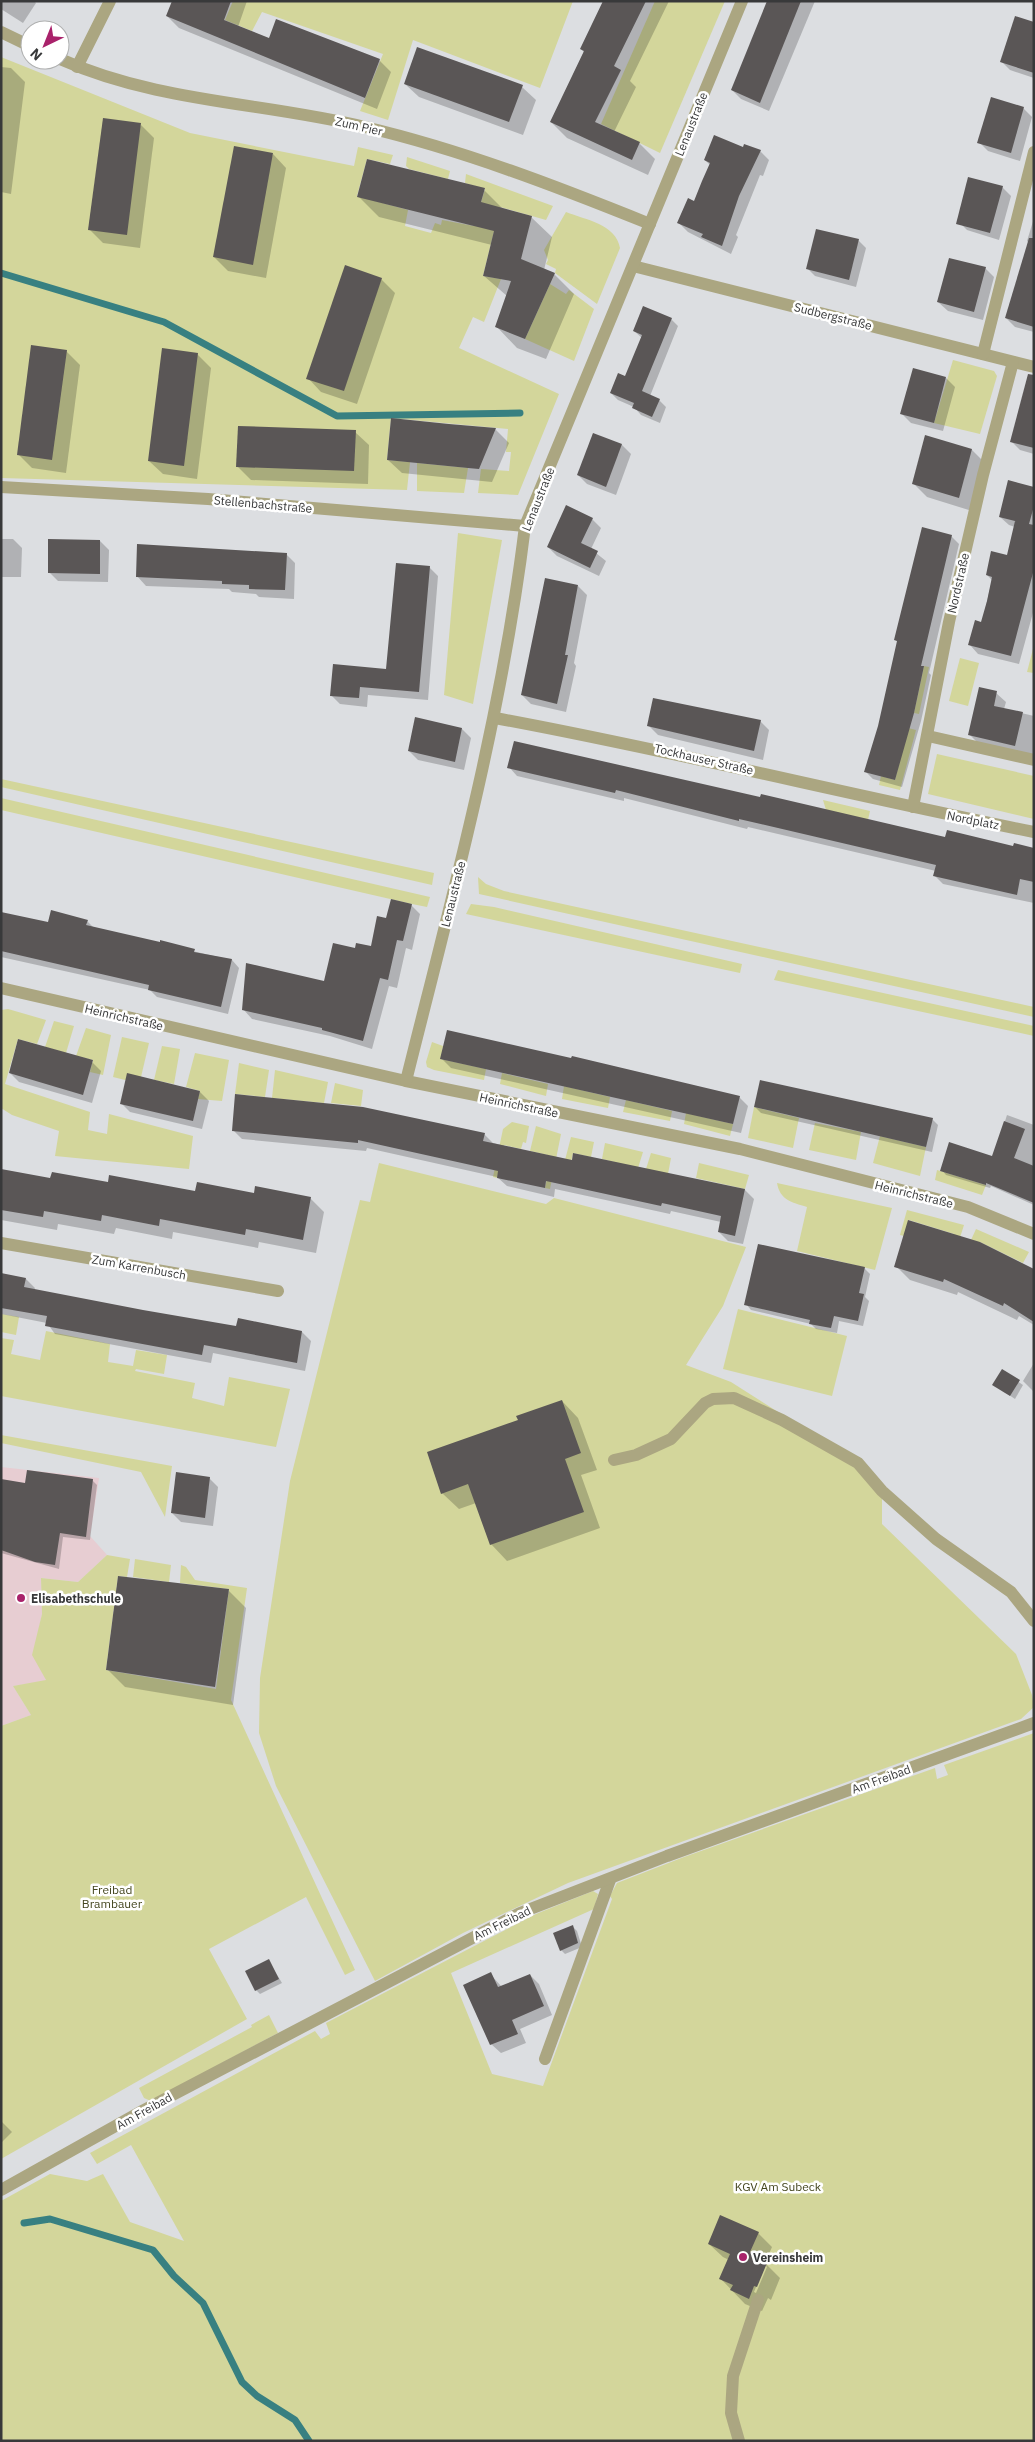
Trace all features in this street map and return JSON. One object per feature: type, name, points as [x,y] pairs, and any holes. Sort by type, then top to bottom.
[{"type":"street","points":[[77,67],[110,1]]},
{"type":"street","name":"Lenaustraße","points":[[406,1081],[476,800],[494,718],[516,598],[525,526],[742,1]]},
{"type":"street","points":[[1,32],[20,41]]},
{"type":"street","name":"Zum Pier","points":[[70,64],[140,88],[211,102],[334,120],[406,138],[559,188],[650,224]]},
{"type":"street","points":[[982,354],[1034,152]]},
{"type":"street","name":"Sudbergstraße","points":[[633,266],[1034,367]]},
{"type":"street","name":"Nordstraße","points":[[913,807],[949,622],[983,475],[1013,362]]},
{"type":"street","name":"Stellenbachstraße","points":[[1,487],[208,499],[525,526]]},
{"type":"street","name":"Tockhauser Straße","points":[[494,718],[617,740],[913,807]]},
{"type":"street","points":[[928,736],[1034,760]]},
{"type":"street","name":"Nordplatz","points":[[913,807],[1034,832]]},
{"type":"street","name":"Heinrichstraße","points":[[1,988],[406,1081],[740,1149],[968,1207],[1034,1234]]},
{"type":"street","name":"Zum Karrenbusch","points":[[1,1243],[278,1291]]},
{"type":"street","points":[[614,1460],[636,1455],[671,1439],[705,1403],[713,1398],[734,1398],[782,1420],[858,1463],[882,1491],[936,1539],[1012,1592],[1034,1621]]},
{"type":"street","name":"Am Freibad","points":[[1,2190],[144,2110],[520,1913],[610,1880],[667,1856],[1034,1723]]},
{"type":"street","points":[[545,2060],[610,1880]]},
{"type":"street","points":[[739,2441],[731,2412],[733,2376],[758,2300]]},
{"type":"shaded area","name":"Elisabethschule","points":[[1,1467],[99,1478],[90,1536],[107,1555],[78,1582],[41,1578],[42,1614],[38,1633],[46,1681],[13,1686],[31,1715],[1,1726]]},
{"type":"green space","points":[[233,1],[573,1],[540,88],[413,40],[388,120],[360,111],[383,54],[262,12],[252,31],[225,20]]},
{"type":"green space","points":[[655,1],[725,1],[660,153],[601,124]]},
{"type":"green space","points":[[1,57],[20,65],[20,70],[33,70],[190,133],[354,166],[358,147],[393,155],[390,164],[367,159],[357,196],[408,210],[405,226],[431,233],[435,223],[441,225],[442,220],[474,226],[485,189],[465,183],[466,174],[553,206],[546,220],[500,207],[483,276],[501,279],[484,322],[473,317],[459,348],[559,394],[518,495],[478,493],[481,469],[509,471],[511,452],[506,452],[508,429],[391,418],[387,460],[410,462],[407,490],[1,478]]},
{"type":"green space","points":[[407,157],[450,171],[448,179],[409,169],[406,166]]},
{"type":"green space","points":[[566,212],[606,228],[613,233],[620,248],[597,304],[555,273],[556,269],[546,264],[548,260],[544,250]]},
{"type":"green space","points":[[550,284],[566,294],[569,290],[594,309],[574,361],[525,339]]},
{"type":"green space","points":[[953,360],[994,371],[997,376],[980,434],[934,423]]},
{"type":"green space","points":[[417,463],[468,468],[464,493],[417,491]]},
{"type":"green space","points":[[458,533],[502,540],[473,704],[444,695]]},
{"type":"green space","points":[[1034,645],[1034,673],[1027,672]]},
{"type":"green space","points":[[960,658],[979,663],[968,706],[949,701]]},
{"type":"green space","points":[[924,666],[929,667],[919,714],[914,713]]},
{"type":"green space","points":[[908,728],[916,730],[900,790],[879,785],[881,776],[895,780]]},
{"type":"green space","points":[[937,754],[1034,776],[1034,819],[928,794]]},
{"type":"green space","points":[[1,779],[434,873],[432,885],[1,787]]},
{"type":"green space","points":[[1,798],[430,897],[427,907],[412,904],[1,810]]},
{"type":"green space","points":[[823,800],[870,811],[868,820],[826,810]]},
{"type":"green space","points":[[478,877],[486,884],[504,891],[1034,1007],[1034,1017],[479,894]]},
{"type":"green space","points":[[471,904],[494,907],[742,964],[740,973],[466,914]]},
{"type":"green space","points":[[778,970],[1034,1026],[1034,1036],[774,980]]},
{"type":"green space","points":[[8,1009],[46,1020],[37,1044],[18,1039],[5,1084],[90,1112],[88,1130],[107,1134],[109,1114],[193,1136],[189,1169],[55,1156],[59,1131],[12,1115],[1,1108],[1,1010]]},
{"type":"green space","points":[[54,1021],[74,1026],[66,1053],[45,1047]]},
{"type":"green space","points":[[86,1028],[111,1035],[103,1075],[90,1072],[93,1060],[76,1056]]},
{"type":"green space","points":[[122,1037],[149,1043],[141,1077],[125,1080],[113,1077]]},
{"type":"green space","points":[[432,1042],[443,1046],[441,1059],[486,1069],[484,1080],[427,1067],[426,1062]]},
{"type":"green space","points":[[162,1046],[180,1049],[174,1084],[154,1080]]},
{"type":"green space","points":[[195,1053],[229,1060],[222,1101],[198,1099],[200,1091],[186,1087]]},
{"type":"green space","points":[[239,1063],[269,1070],[265,1097],[235,1094]]},
{"type":"green space","points":[[275,1070],[328,1082],[324,1103],[272,1098]]},
{"type":"green space","points":[[502,1073],[548,1084],[546,1096],[500,1084]]},
{"type":"green space","points":[[335,1083],[363,1090],[361,1106],[331,1103]]},
{"type":"green space","points":[[564,1086],[610,1097],[608,1108],[562,1099]]},
{"type":"green space","points":[[626,1100],[672,1111],[670,1121],[623,1112]]},
{"type":"green space","points":[[754,1107],[799,1118],[793,1148],[748,1138]]},
{"type":"green space","points":[[686,1113],[733,1124],[730,1136],[684,1124]]},
{"type":"green space","points":[[512,1122],[529,1126],[526,1143],[523,1142],[521,1149],[504,1145],[497,1178],[493,1177],[503,1129]]},
{"type":"green space","points":[[815,1123],[861,1132],[856,1160],[809,1150]]},
{"type":"green space","points":[[536,1126],[561,1134],[550,1189],[545,1188],[552,1156],[530,1151]]},
{"type":"green space","points":[[880,1136],[926,1147],[920,1176],[873,1163]]},
{"type":"green space","points":[[571,1137],[594,1142],[591,1157],[573,1153],[566,1185],[559,1183]]},
{"type":"green space","points":[[605,1143],[643,1152],[638,1168],[602,1159]]},
{"type":"green space","points":[[651,1153],[671,1158],[668,1174],[646,1169]]},
{"type":"green space","points":[[379,1163],[546,1204],[554,1198],[746,1247],[723,1306],[686,1365],[731,1382],[858,1463],[882,1491],[882,1524],[1016,1654],[1032,1695],[1034,1707],[1021,1719],[568,1883],[463,1933],[375,1981],[276,1786],[259,1733],[260,1678],[290,1481],[360,1200],[370,1202]]},
{"type":"green space","points":[[699,1163],[749,1175],[745,1189],[696,1178]]},
{"type":"green space","points":[[937,1170],[986,1185],[982,1195],[935,1180]]},
{"type":"green space","points":[[777,1183],[892,1208],[875,1270],[797,1251],[807,1207],[787,1200],[778,1189]]},
{"type":"green space","points":[[907,1210],[964,1225],[956,1250],[954,1234],[909,1220],[904,1236],[900,1235]]},
{"type":"green space","points":[[976,1229],[1029,1252],[1023,1263],[980,1242],[966,1251]]},
{"type":"green space","points":[[738,1309],[847,1336],[832,1396],[723,1369]]},
{"type":"green space","points":[[1,1314],[19,1317],[16,1335],[1,1332]]},
{"type":"green space","points":[[46,1331],[110,1344],[108,1362],[133,1366],[136,1350],[167,1355],[164,1374],[136,1369],[135,1371],[195,1383],[192,1398],[224,1406],[229,1377],[290,1389],[276,1447],[1,1396],[1,1338],[14,1340],[11,1354],[40,1360]]},
{"type":"green space","points":[[1,1435],[172,1466],[165,1517],[141,1472],[1,1443]]},
{"type":"green space","name":"Freibad Brambauer","points":[[107,1555],[130,1559],[127,1577],[118,1576],[106,1670],[216,1689],[229,1589],[180,1583],[181,1565],[186,1567],[195,1580],[247,1588],[231,1700],[355,1970],[345,1975],[306,1897],[209,1949],[247,2019],[1,2159],[1,1726],[31,1715],[13,1686],[46,1680],[32,1655],[42,1614],[41,1578],[78,1582]]},
{"type":"green space","points":[[135,1559],[171,1565],[169,1582],[133,1577]]},
{"type":"green space","name":"KGV Am Subeck","points":[[1034,1733],[1034,2441],[1,2441],[1,2201],[50,2174],[87,2181],[103,2174],[130,2222],[184,2241],[131,2145],[97,2164],[90,2153],[315,2031],[321,2039],[330,2034],[326,2023],[536,1914],[593,1891],[598,1894],[594,1909],[451,1973],[492,2074],[543,2086],[612,1899],[610,1896],[617,1883],[684,1857],[935,1768],[937,1779],[948,1775],[944,1765]]},
{"type":"green space","points":[[269,2015],[278,2033],[151,2101],[144,2098],[139,2088],[252,2027],[251,2025]]},
{"type":"building","points":[[172,1],[231,1],[224,20],[269,38],[276,19],[380,59],[365,98],[166,16]]},
{"type":"building","points":[[603,1],[646,1],[614,66],[621,70],[595,122],[640,142],[632,160],[550,122],[584,51],[580,49]]},
{"type":"building","points":[[767,1],[801,1],[760,103],[731,90]]},
{"type":"building","points":[[1015,16],[1034,22],[1034,73],[1000,62]]},
{"type":"building","points":[[417,47],[523,85],[509,122],[404,84]]},
{"type":"building","points":[[991,97],[1024,107],[1011,153],[977,143]]},
{"type":"building","points":[[103,118],[141,123],[127,235],[88,230]]},
{"type":"building","points":[[714,135],[743,147],[744,144],[761,150],[739,196],[722,246],[701,237],[703,234],[677,223],[688,198],[694,201],[710,163],[704,160]]},
{"type":"building","points":[[234,146],[273,153],[253,265],[213,257]]},
{"type":"building","points":[[367,159],[485,188],[481,202],[532,216],[521,259],[555,273],[525,339],[495,327],[511,281],[483,276],[494,231],[357,197]]},
{"type":"building","points":[[968,177],[1003,186],[990,233],[956,224]]},
{"type":"building","points":[[816,229],[859,239],[849,280],[806,269]]},
{"type":"building","points":[[1029,238],[1034,238],[1034,327],[1005,318]]},
{"type":"building","points":[[949,258],[986,267],[974,312],[937,302]]},
{"type":"building","points":[[345,265],[382,278],[344,391],[306,379]]},
{"type":"building","points":[[643,306],[672,318],[642,391],[660,399],[652,417],[632,408],[634,403],[610,393],[618,373],[625,376],[642,335],[633,331]]},
{"type":"building","points":[[31,345],[67,350],[52,460],[17,455]]},
{"type":"building","points":[[162,348],[198,353],[184,466],[148,461]]},
{"type":"building","points":[[913,368],[946,377],[934,423],[900,414]]},
{"type":"building","points":[[1028,374],[1034,375],[1034,448],[1010,442]]},
{"type":"building","points":[[391,418],[496,428],[479,469],[468,468],[387,460]]},
{"type":"building","points":[[238,426],[356,430],[354,471],[236,467]]},
{"type":"building","points":[[593,433],[622,444],[606,487],[577,475]]},
{"type":"building","points":[[925,435],[972,449],[959,498],[912,484]]},
{"type":"building","points":[[1008,480],[1034,487],[1034,506],[1029,524],[1034,525],[1034,569],[1011,656],[968,645],[975,620],[981,622],[987,601],[992,577],[986,575],[991,551],[1007,555],[1015,521],[999,517]]},
{"type":"building","points":[[566,505],[593,518],[581,543],[598,551],[590,568],[547,547]]},
{"type":"building","points":[[922,527],[952,535],[921,666],[924,666],[914,713],[895,780],[864,772],[878,726],[897,641],[894,640]]},
{"type":"building","points":[[48,539],[100,540],[100,574],[48,573]]},
{"type":"building","points":[[137,544],[287,553],[285,590],[249,589],[249,585],[222,584],[222,581],[136,577]]},
{"type":"building","points":[[396,563],[430,566],[419,692],[360,687],[359,698],[330,696],[333,664],[386,669]]},
{"type":"building","points":[[545,578],[578,585],[565,655],[568,655],[557,704],[521,695]]},
{"type":"building","points":[[979,687],[997,691],[994,706],[1023,712],[1015,746],[968,735]]},
{"type":"building","points":[[653,698],[761,720],[754,751],[647,726]]},
{"type":"building","points":[[415,717],[462,728],[455,762],[408,751]]},
{"type":"building","points":[[514,741],[760,797],[761,794],[945,837],[947,830],[1013,846],[1014,843],[1034,848],[1034,882],[1020,879],[1017,895],[933,876],[936,865],[739,819],[739,821],[616,790],[615,793],[507,768]]},
{"type":"building","points":[[391,899],[412,904],[403,941],[397,940],[388,980],[380,978],[363,1041],[322,1030],[322,1028],[242,1010],[246,963],[324,981],[333,943],[355,948],[356,943],[371,946],[377,916],[386,918]]},
{"type":"building","points":[[51,910],[88,920],[86,925],[160,942],[160,940],[195,949],[194,952],[232,959],[221,1007],[148,990],[149,985],[1,951],[1,912],[48,922]]},
{"type":"building","points":[[447,1030],[571,1058],[572,1056],[740,1096],[733,1124],[440,1059]]},
{"type":"building","points":[[18,1039],[93,1060],[83,1095],[9,1073]]},
{"type":"building","points":[[127,1073],[200,1091],[193,1121],[120,1104]]},
{"type":"building","points":[[760,1080],[933,1118],[926,1147],[754,1107]]},
{"type":"building","points":[[235,1094],[363,1107],[485,1133],[483,1141],[572,1160],[573,1153],[745,1189],[735,1236],[718,1232],[721,1216],[662,1203],[661,1206],[546,1181],[545,1188],[497,1178],[498,1171],[358,1140],[358,1143],[232,1131]]},
{"type":"building","points":[[1004,1121],[1025,1129],[1014,1158],[1034,1166],[1034,1203],[986,1183],[986,1185],[940,1171],[949,1142],[992,1156]]},
{"type":"building","points":[[1,1169],[50,1178],[52,1172],[108,1182],[109,1175],[195,1191],[197,1182],[254,1193],[255,1186],[311,1197],[303,1240],[246,1229],[245,1235],[160,1219],[159,1226],[102,1215],[101,1221],[44,1211],[43,1217],[1,1210]]},
{"type":"building","points":[[908,1220],[980,1242],[1034,1269],[1034,1322],[1004,1303],[1003,1306],[944,1279],[943,1282],[894,1267]]},
{"type":"building","points":[[758,1244],[865,1267],[859,1293],[864,1294],[858,1321],[834,1316],[831,1328],[809,1324],[810,1320],[744,1305]]},
{"type":"building","points":[[1,1273],[26,1278],[24,1287],[143,1310],[236,1326],[238,1318],[302,1331],[297,1363],[204,1345],[202,1355],[45,1326],[47,1316],[1,1308]]},
{"type":"building","points":[[1002,1369],[1020,1380],[1010,1396],[992,1385]]},
{"type":"building","points":[[562,1400],[581,1453],[565,1459],[584,1512],[490,1545],[468,1484],[441,1494],[427,1452],[518,1420],[516,1416]]},
{"type":"building","points":[[27,1470],[93,1479],[86,1537],[60,1533],[55,1565],[35,1562],[1,1550],[1,1479],[25,1483]]},
{"type":"building","points":[[176,1472],[210,1477],[205,1518],[171,1513]]},
{"type":"building","points":[[118,1576],[229,1589],[215,1687],[106,1670]]},
{"type":"building","points":[[573,1925],[578,1943],[560,1951],[553,1933]]},
{"type":"building","points":[[269,1959],[279,1979],[255,1991],[245,1971]]},
{"type":"building","points":[[491,1972],[498,1987],[530,1974],[544,2006],[512,2020],[518,2034],[490,2045],[463,1985]]},
{"type":"building","name":"Vereinsheim","points":[[720,2215],[759,2232],[750,2252],[757,2255],[756,2258],[767,2263],[757,2287],[754,2286],[749,2299],[730,2290],[733,2285],[719,2279],[730,2254],[708,2244]]},
{"type":"waterway","points":[[1,273],[164,322],[337,416],[520,413]]},
{"type":"waterway","points":[[24,2223],[50,2219],[153,2250],[174,2276],[203,2303],[242,2382],[257,2396],[295,2420],[309,2441]]},
{"type":"place","name":"Elisabethschule","points":[[21,1598]]},
{"type":"place","name":"Vereinsheim","points":[[743,2257]]}]
